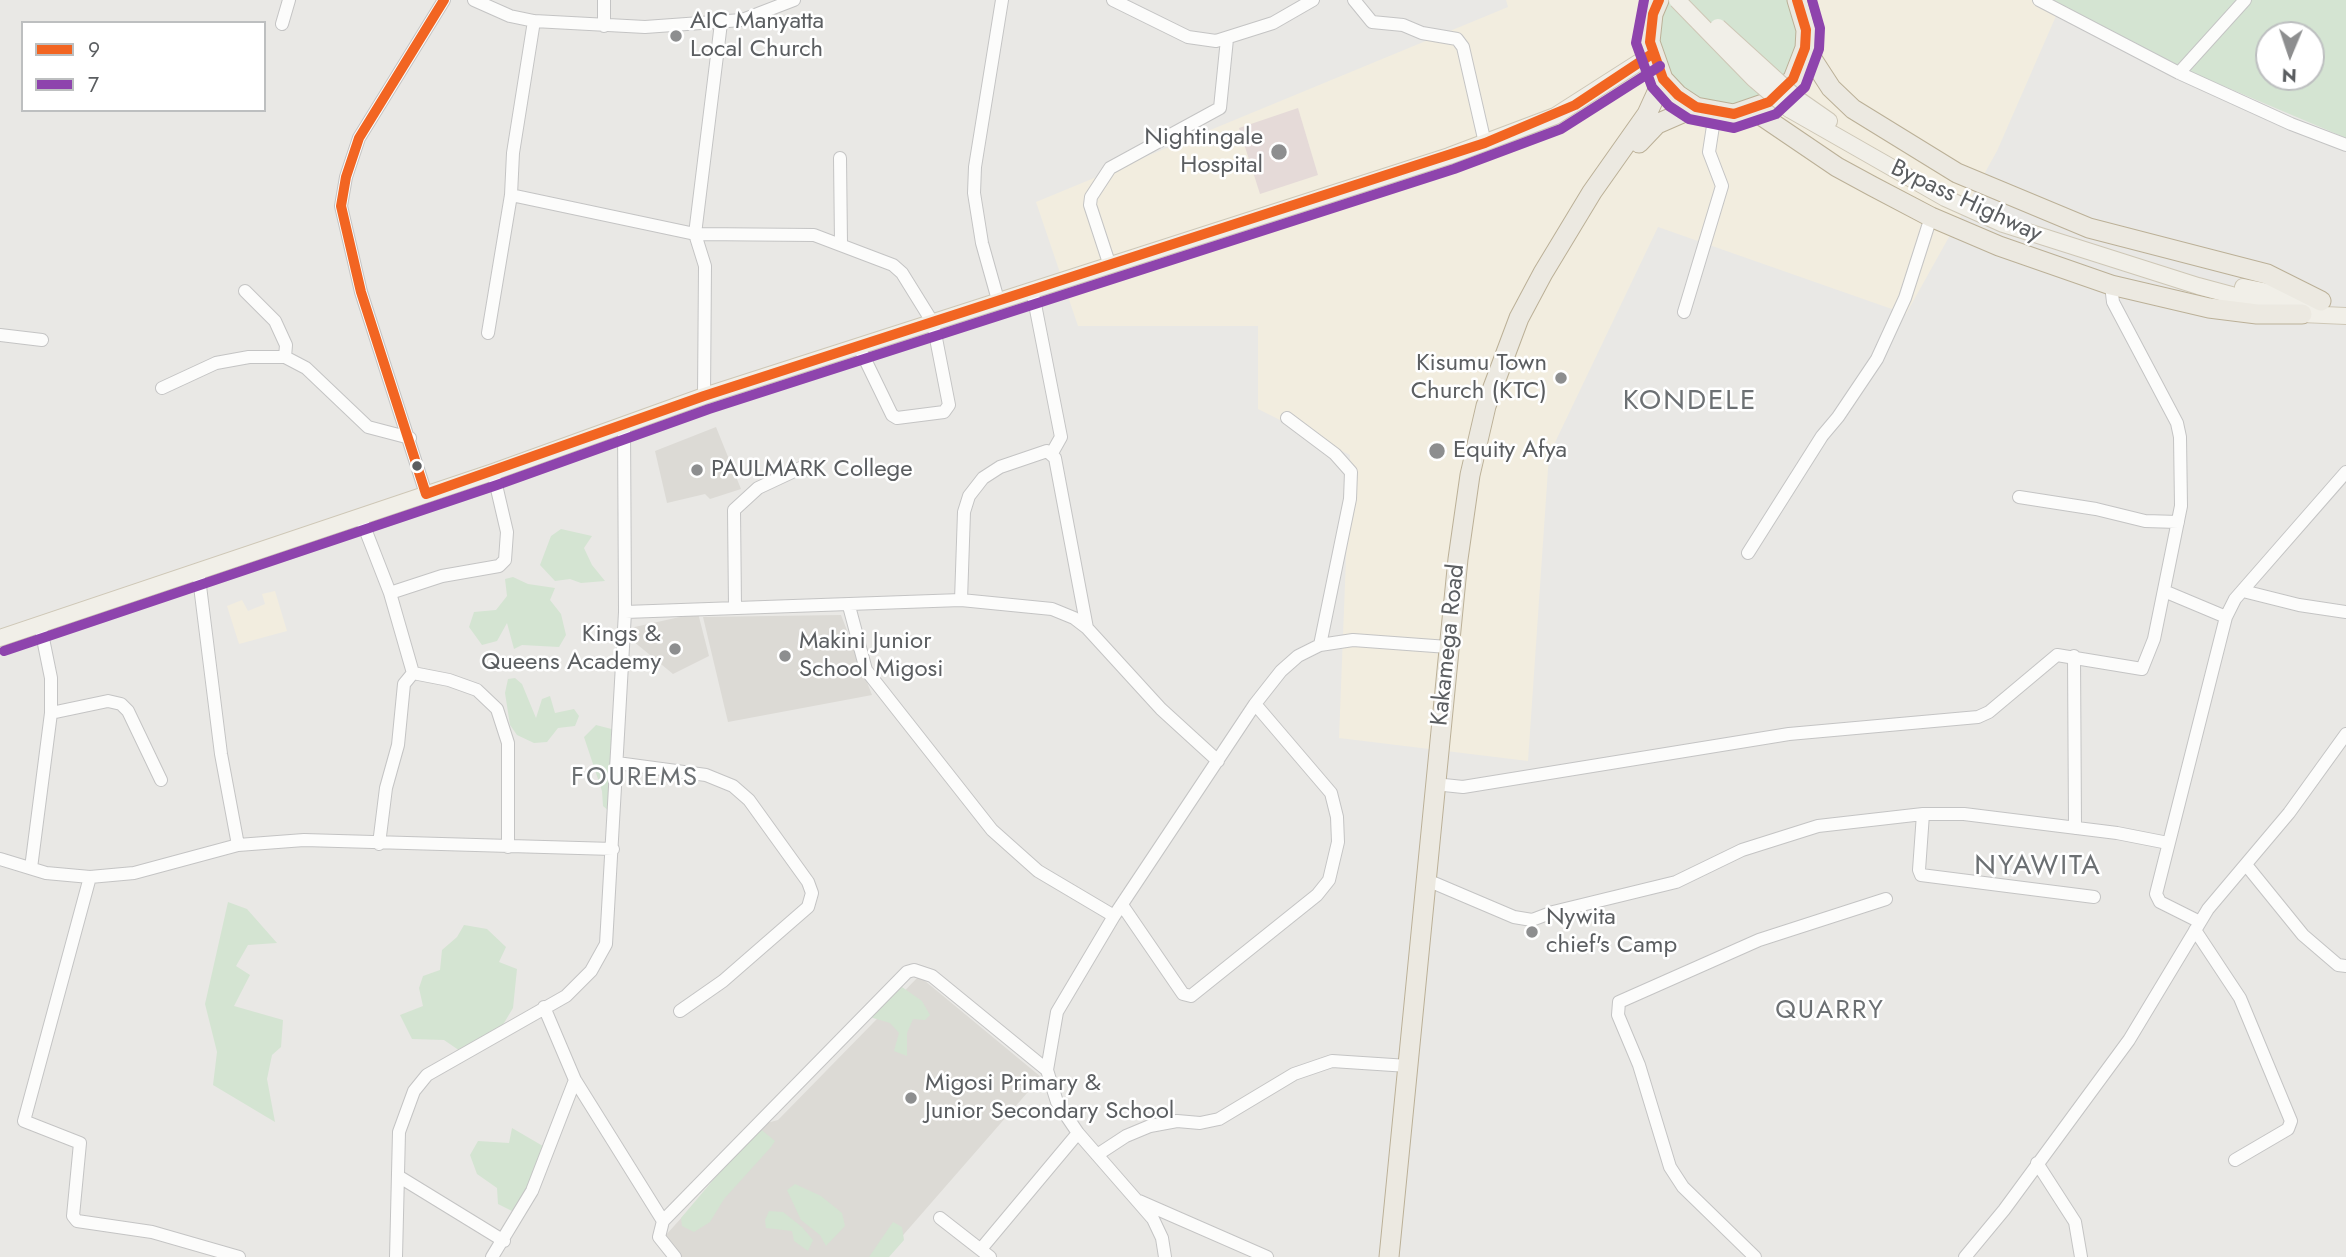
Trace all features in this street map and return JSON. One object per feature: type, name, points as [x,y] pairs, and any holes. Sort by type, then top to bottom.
[{"type":"highway","points":[[1644,0],[1652,54],[1663,79],[1678,95],[1706,110]]},
{"type":"highway","points":[[1650,30],[1659,0]]},
{"type":"highway","points":[[1797,0],[1804,22],[1805,48],[1793,79],[1769,102],[1753,110],[1837,167],[1931,217],[1999,246],[2111,285],[2209,308],[2302,314]]},
{"type":"highway","points":[[1805,48],[1831,88],[1853,109],[1957,173],[2089,228],[2267,274],[2321,301]]},
{"type":"highway","name":"Kakamega Road","points":[[1390,1257],[1448,647],[1470,475],[1486,406],[1519,318],[1542,272],[1592,192],[1647,114],[1663,79]]},
{"type":"highway","name":"Kakamega Road","points":[[1398,1257],[1475,476],[1492,406],[1526,321],[1598,193],[1616,167],[1657,124],[1706,110],[1734,114],[1753,110]]},
{"type":"main road","name":"Bypass Highway","points":[[1677,0],[1754,79],[1789,109],[1945,198],[2046,240],[2222,287],[2321,301],[2346,310]]},
{"type":"main road","name":"Bypass Highway","points":[[1692,0],[1796,99],[1844,132],[1951,192],[2048,232],[2302,314],[2346,316]]},
{"type":"main road","points":[[0,638],[493,472],[704,396],[1485,143],[1575,105],[1652,54]]},
{"type":"street","points":[[282,24],[289,0]]},
{"type":"street","points":[[426,494],[361,292],[341,206],[346,177],[359,138],[444,0]]},
{"type":"street","points":[[474,0],[510,16],[534,21],[645,27],[721,23],[763,14],[794,0]]},
{"type":"street","points":[[604,0],[604,26]]},
{"type":"street","points":[[998,300],[982,243],[974,193],[975,167],[1002,0]]},
{"type":"street","points":[[1113,0],[1188,37],[1204,41],[1227,39],[1273,23],[1313,0]]},
{"type":"street","points":[[1354,0],[1372,23],[1403,25],[1422,33],[1457,39],[1462,47],[1485,143]]},
{"type":"street","points":[[2039,0],[2179,73],[2291,124],[2346,145]]},
{"type":"street","points":[[2179,73],[2245,0]]},
{"type":"street","points":[[488,332],[511,195],[513,153],[534,21]]},
{"type":"street","points":[[704,396],[705,266],[695,234],[721,23]]},
{"type":"street","points":[[1110,266],[1090,205],[1091,197],[1105,172],[1114,165],[1216,112],[1222,100],[1227,39]]},
{"type":"street","points":[[1684,312],[1722,186],[1709,152],[1706,110]]},
{"type":"street","points":[[840,158],[841,243]]},
{"type":"street","points":[[511,195],[695,234],[814,235],[841,243],[900,270],[933,323],[948,396],[948,405],[944,412],[897,418],[892,415],[859,347]]},
{"type":"street","points":[[1748,554],[1822,436],[1877,359],[1905,298],[1931,217]]},
{"type":"street","points":[[1444,785],[1463,787],[1788,734],[1978,717],[1989,712],[2057,655],[2142,669],[2150,655],[2183,492],[2178,423],[2113,302],[2111,285]]},
{"type":"street","points":[[1032,289],[1061,437],[1052,453],[1087,628]]},
{"type":"street","points":[[245,291],[275,321],[286,345],[285,357]]},
{"type":"street","points":[[0,335],[43,340]]},
{"type":"street","points":[[162,388],[216,363],[249,357],[285,357],[306,368],[368,427],[410,438]]},
{"type":"street","points":[[1287,418],[1335,454],[1351,472],[1350,499],[1320,645]]},
{"type":"street","points":[[396,1257],[402,1119],[414,1091],[427,1075],[580,985],[599,960],[606,944],[625,612],[624,425]]},
{"type":"street","points":[[961,600],[964,512],[974,488],[1000,467],[1034,453],[1052,453]]},
{"type":"street","points":[[735,607],[734,510],[758,488],[807,465]]},
{"type":"street","points":[[390,593],[442,576],[499,566],[505,559],[507,532],[493,472]]},
{"type":"street","points":[[2235,1160],[2288,1129],[2291,1121],[2240,998],[2197,926],[2157,900],[2168,843],[2226,617],[2243,590],[2346,472]]},
{"type":"street","points":[[2019,497],[2096,509],[2146,521],[2178,522]]},
{"type":"street","points":[[360,516],[390,593],[413,673]]},
{"type":"street","points":[[198,570],[237,845]]},
{"type":"street","points":[[2243,590],[2299,606],[2346,611]]},
{"type":"street","points":[[2164,591],[2226,617]]},
{"type":"street","points":[[625,612],[961,600],[1052,609],[1074,618],[1087,628],[1161,709],[1218,761]]},
{"type":"street","points":[[849,606],[866,670],[992,830],[1038,871],[1114,916]]},
{"type":"street","points":[[31,868],[51,713],[51,678],[40,624]]},
{"type":"street","points":[[1165,1257],[1162,1238],[1153,1219],[1078,1133],[1057,1102],[1047,1070],[1057,1012],[1114,916],[1255,704],[1281,671],[1298,656],[1320,645],[1353,640],[1448,647]]},
{"type":"street","points":[[2074,656],[2075,828]]},
{"type":"street","points":[[379,844],[386,788],[398,745],[404,684],[413,673]]},
{"type":"street","points":[[413,673],[449,680],[477,690],[497,709],[508,743],[508,847]]},
{"type":"street","points":[[51,713],[108,701],[121,704],[128,711],[161,780]]},
{"type":"street","points":[[1122,905],[1183,994],[1191,996],[1317,895],[1329,880],[1338,842],[1337,817],[1331,793],[1255,704]]},
{"type":"street","points":[[1965,1257],[2129,1040],[2197,926],[2346,734]]},
{"type":"street","points":[[617,763],[706,775],[733,786],[749,800],[811,888],[813,897],[808,907],[723,981],[680,1011]]},
{"type":"street","points":[[1434,883],[1514,918],[1532,920],[1553,912],[1676,882],[1737,852],[1799,831],[1923,814],[1964,814],[2168,843]]},
{"type":"street","points":[[1923,814],[1919,870],[1921,875],[2094,897]]},
{"type":"street","points":[[0,859],[66,877],[90,877],[134,873],[237,845],[304,840],[613,849]]},
{"type":"street","points":[[2246,866],[2303,935],[2338,965],[2346,966]]},
{"type":"street","points":[[90,877],[24,1121],[80,1143],[73,1216],[77,1221],[152,1232],[239,1257]]},
{"type":"street","points":[[1755,1257],[1676,1179],[1665,1155],[1639,1065],[1618,1015],[1619,1002],[1759,940],[1886,899]]},
{"type":"street","points":[[675,1257],[659,1237],[663,1222],[906,972],[914,970],[932,975],[1047,1070]]},
{"type":"street","points":[[544,1007],[575,1080],[663,1222]]},
{"type":"street","points":[[1097,1155],[1126,1136],[1150,1126],[1177,1121],[1200,1123],[1219,1119],[1294,1074],[1332,1061],[1408,1066]]},
{"type":"street","points":[[492,1257],[532,1191],[575,1080]]},
{"type":"street","points":[[940,1218],[986,1253],[1078,1133]]},
{"type":"street","points":[[2038,1163],[2075,1222],[2081,1257]]},
{"type":"street","points":[[398,1176],[504,1241]]},
{"type":"street","points":[[1136,1200],[1267,1257]]},
{"type":"shaded area","points":[[1506,0],[2063,0],[1997,151],[1906,314],[1658,227],[1549,455],[1528,761],[1339,738],[1350,455],[1258,409],[1258,326],[1078,326],[1036,202],[1508,7]]},
{"type":"shaded area","name":"Nightingale Hospital","points":[[1298,108],[1318,175],[1260,194],[1239,128]]},
{"type":"shaded area","name":"PAULMARK College","points":[[716,427],[741,489],[710,499],[705,494],[667,503],[655,451]]},
{"type":"shaded area","points":[[275,591],[287,631],[239,644],[227,606],[242,600],[248,611],[265,604],[262,594]]},
{"type":"shaded area","name":"Kings & Queens Academy","points":[[698,613],[709,656],[673,674],[633,641],[630,628]]},
{"type":"shaded area","name":"Makini Junior School Migosi","points":[[841,615],[872,695],[728,722],[703,617]]},
{"type":"shaded area","name":"Migosi Primary & Junior Secondary School","points":[[919,976],[1041,1077],[884,1257],[681,1257],[665,1236],[767,1123],[778,1120]]},
{"type":"green space","points":[[1664,0],[1792,0],[1802,39],[1785,83],[1741,107],[1689,98],[1658,61],[1660,8]]},
{"type":"green space","points":[[2053,0],[2346,0],[2346,138],[2174,65]]},
{"type":"green space","points":[[561,529],[592,536],[584,548],[592,565],[605,581],[555,581],[540,565],[551,536]]},
{"type":"green space","points":[[513,577],[528,584],[555,588],[550,600],[561,614],[566,635],[559,647],[522,645],[514,649],[507,623],[497,641],[482,645],[469,627],[474,612],[496,610],[507,596],[505,579]]},
{"type":"green space","points":[[515,678],[522,684],[536,718],[542,699],[550,696],[555,713],[574,709],[579,716],[575,726],[558,728],[547,742],[534,743],[517,735],[510,725],[505,693],[508,679]]},
{"type":"green space","points":[[596,725],[619,731],[611,813],[603,806],[602,791],[584,737]]},
{"type":"green space","points":[[228,902],[247,909],[277,943],[248,945],[236,966],[250,975],[234,1006],[283,1020],[281,1047],[272,1055],[267,1079],[275,1122],[213,1085],[217,1052],[205,1004]]},
{"type":"green space","points":[[464,925],[487,929],[506,947],[499,962],[517,969],[513,1008],[498,1033],[463,1053],[444,1040],[412,1039],[400,1015],[423,1006],[419,988],[423,976],[440,970],[442,950],[457,937]]},
{"type":"green space","points":[[902,987],[922,1001],[930,1015],[925,1020],[913,1019],[907,1033],[907,1056],[894,1051],[899,1033],[890,1023],[870,1017]]},
{"type":"green space","points":[[758,1127],[775,1141],[771,1147],[724,1199],[710,1222],[694,1232],[682,1226],[681,1218]]},
{"type":"green space","points":[[512,1128],[548,1149],[520,1215],[498,1204],[497,1188],[477,1174],[470,1155],[478,1141],[509,1143]]},
{"type":"green space","points":[[795,1184],[821,1196],[842,1213],[845,1226],[826,1246],[820,1235],[801,1220],[787,1190]]},
{"type":"green space","points":[[769,1211],[783,1212],[802,1227],[813,1240],[808,1251],[794,1241],[792,1231],[766,1228],[765,1220]]},
{"type":"green space","points":[[893,1222],[902,1227],[904,1240],[889,1257],[869,1257]]},
{"type":"transit line","name":"9","points":[[444,0],[359,138],[346,177],[341,206],[361,292],[426,494],[704,396],[1485,143],[1575,105],[1652,54]]},
{"type":"transit line","name":"7","points":[[1644,0],[1636,43],[1652,87],[1669,106],[1689,119],[1734,128],[1776,114],[1805,87],[1819,49],[1820,28],[1812,0]]},
{"type":"transit line","name":"9","points":[[1659,0],[1653,14],[1650,42],[1663,79],[1678,95],[1696,107],[1734,114],[1769,102],[1793,79],[1805,48],[1806,30],[1797,0]]},
{"type":"transit line","name":"7","points":[[4,651],[497,485],[709,409],[1454,169],[1561,129],[1660,66]]},
{"type":"place","name":"AIC Manyatta Local Church","points":[[676,36]]},
{"type":"place","name":"Nightingale Hospital","points":[[1279,152]]},
{"type":"place","name":"Kisumu Town Church (KTC)","points":[[1561,378]]},
{"type":"place","name":"Equity Afya","points":[[1437,451]]},
{"type":"place","name":"PAULMARK College","points":[[697,470]]},
{"type":"place","name":"Kings & Queens Academy","points":[[675,649]]},
{"type":"place","name":"Makini Junior School Migosi","points":[[785,656]]},
{"type":"place","name":"Nywita chief's Camp","points":[[1532,932]]},
{"type":"place","name":"Migosi Primary & Junior Secondary School","points":[[911,1098]]},
{"type":"district","name":"KONDELE","points":[[1690,402]]},
{"type":"district","name":"FOUREMS","points":[[635,779]]},
{"type":"district","name":"NYAWITA","points":[[2038,867]]},
{"type":"district","name":"QUARRY","points":[[1830,1012]]}]
